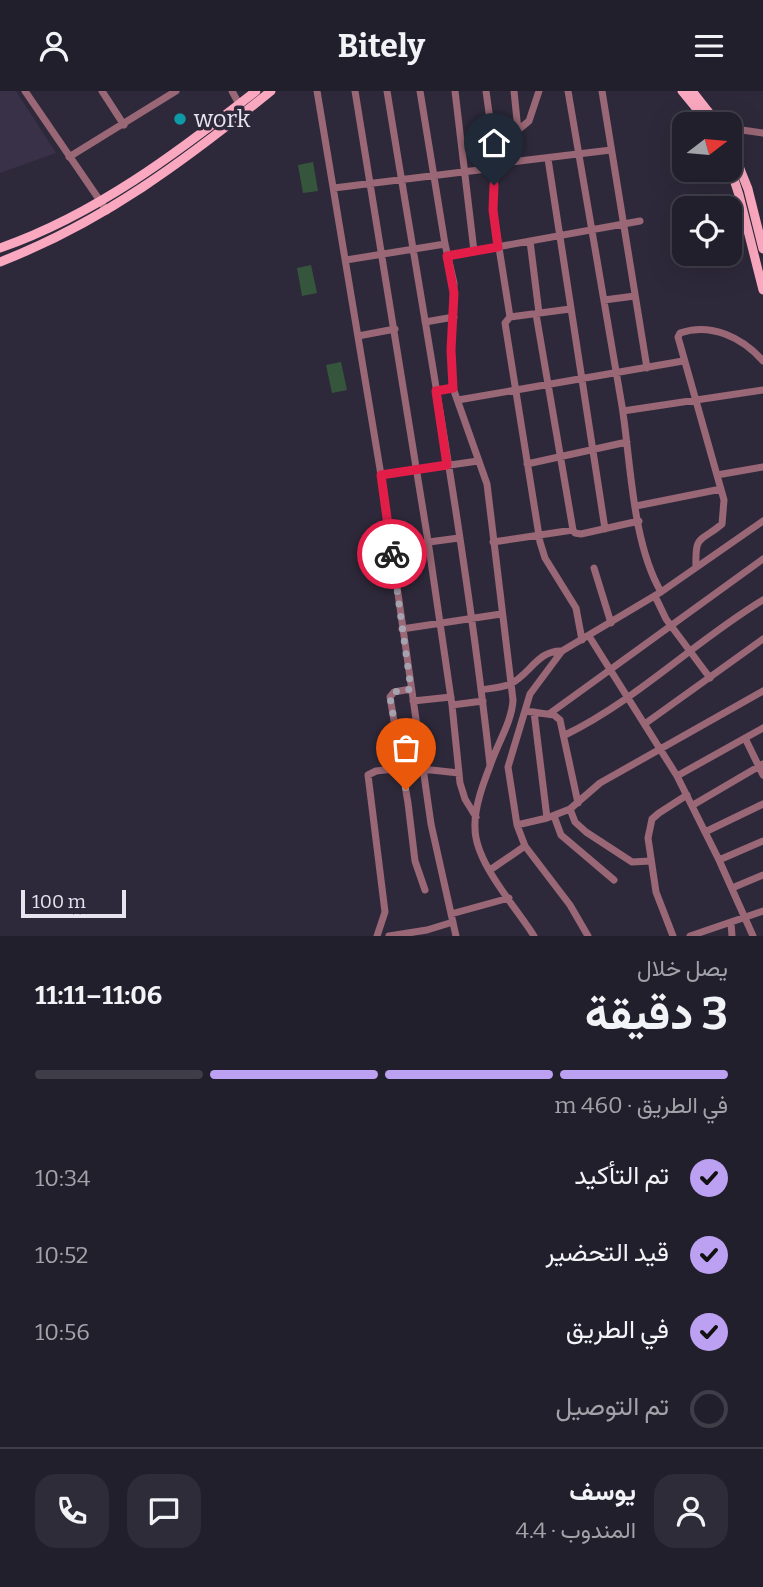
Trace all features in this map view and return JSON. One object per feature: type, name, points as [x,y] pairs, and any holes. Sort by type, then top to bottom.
[{"type":"main road","points":[[0,248],[47,230],[100,201],[172,154],[256,91]]},
{"type":"main road","points":[[0,262],[52,240],[107,211],[223,130],[271,91]]},
{"type":"main road","points":[[682,91],[699,112]]},
{"type":"main road","points":[[692,91],[709,112]]},
{"type":"main road","points":[[742,172],[755,211],[763,249]]},
{"type":"main road","points":[[735,182],[763,290]]},
{"type":"main road","points":[[744,213],[755,211]]},
{"type":"street","points":[[25,91],[107,211]]},
{"type":"street","points":[[102,91],[124,125]]},
{"type":"street","points":[[69,157],[176,91]]},
{"type":"street","points":[[232,91],[239,104]]},
{"type":"street","points":[[317,91],[381,475],[431,824],[456,936]]},
{"type":"street","points":[[355,91],[428,541],[459,773],[463,793],[476,817]]},
{"type":"street","points":[[387,91],[459,538],[490,766]]},
{"type":"street","points":[[420,91],[447,256],[454,283],[451,350],[453,388],[487,484],[513,700],[512,713],[490,766],[476,817],[477,840],[490,870],[534,936]]},
{"type":"street","points":[[455,91],[474,251]]},
{"type":"street","points":[[486,91],[494,141],[493,210],[510,317]]},
{"type":"street","points":[[514,91],[518,130],[511,162],[611,151]]},
{"type":"street","points":[[518,130],[529,121],[539,91]]},
{"type":"street","points":[[568,91],[617,374],[636,506],[649,566],[671,625],[710,678]]},
{"type":"street","points":[[602,91],[647,368]]},
{"type":"street","points":[[742,130],[763,133]]},
{"type":"street","points":[[548,159],[606,529]]},
{"type":"street","points":[[334,188],[495,168]]},
{"type":"street","points":[[447,256],[640,221]]},
{"type":"street","points":[[530,241],[537,314],[573,530],[578,534],[639,521]]},
{"type":"street","points":[[346,260],[445,244]]},
{"type":"street","points":[[604,300],[635,296]]},
{"type":"street","points":[[570,309],[510,317],[505,323],[514,391],[545,558],[576,608],[586,638],[629,696],[662,748],[693,805],[753,936]]},
{"type":"street","points":[[425,322],[454,317]]},
{"type":"street","points":[[358,336],[395,329]]},
{"type":"street","points":[[696,567],[696,547],[700,538],[722,524],[724,500],[678,337],[680,333],[692,330],[722,333],[746,343],[763,361]]},
{"type":"street","points":[[458,400],[683,361]]},
{"type":"street","points":[[436,391],[453,388]]},
{"type":"street","points":[[623,411],[763,390]]},
{"type":"street","points":[[527,464],[627,442]]},
{"type":"street","points":[[381,475],[478,461]]},
{"type":"street","points":[[717,475],[763,467]]},
{"type":"street","points":[[636,506],[721,489]]},
{"type":"street","points":[[589,936],[570,905],[525,846],[517,825],[508,767],[535,686],[562,651],[659,594],[763,521]]},
{"type":"street","points":[[493,542],[573,530]]},
{"type":"street","points":[[391,547],[459,538]]},
{"type":"street","points":[[550,714],[763,559]]},
{"type":"street","points":[[594,568],[611,622]]},
{"type":"street","points":[[565,735],[606,713],[690,649],[763,600]]},
{"type":"street","points":[[402,629],[502,614]]},
{"type":"street","points":[[646,723],[763,639]]},
{"type":"street","points":[[481,690],[511,684],[548,652],[562,651]]},
{"type":"street","points":[[411,689],[394,692],[390,697],[415,860],[425,890]]},
{"type":"street","points":[[517,825],[570,809],[600,783],[763,691]]},
{"type":"street","points":[[413,701],[483,701]]},
{"type":"street","points":[[525,711],[550,714],[560,720],[579,803]]},
{"type":"street","points":[[534,712],[550,817],[561,835],[614,880]]},
{"type":"street","points":[[677,776],[763,728]]},
{"type":"street","points":[[693,805],[762,768],[745,738]]},
{"type":"street","points":[[377,936],[385,913],[368,775],[376,771],[422,767],[459,773]]},
{"type":"street","points":[[673,936],[656,892],[648,838],[652,820],[687,795]]},
{"type":"street","points":[[705,832],[763,804]]},
{"type":"street","points":[[570,809],[582,829],[620,855],[632,862],[650,861]]},
{"type":"street","points":[[719,860],[763,841]]},
{"type":"street","points":[[490,870],[525,846]]},
{"type":"street","points":[[732,888],[763,876]]},
{"type":"street","points":[[389,936],[427,930],[509,898]]},
{"type":"street","points":[[690,936],[763,911]]},
{"type":"street","points":[[731,923],[732,936]]},
{"type":"shaded area","points":[[0,91],[16,91],[56,153],[0,173]]},
{"type":"green space","points":[[313,162],[318,191],[303,193],[298,165]]},
{"type":"green space","points":[[311,265],[317,293],[302,296],[297,268]]},
{"type":"green space","points":[[341,362],[347,390],[332,393],[326,365]]},
{"type":"way so far","points":[[392,554],[411,689],[394,692],[390,697],[406,790]]},
{"type":"place","name":"work","points":[[180,119]]},
{"type":"route","points":[[392,554],[381,475],[447,465],[436,391],[453,388],[451,350],[454,283],[447,256],[498,247],[493,210],[494,185]]}]
